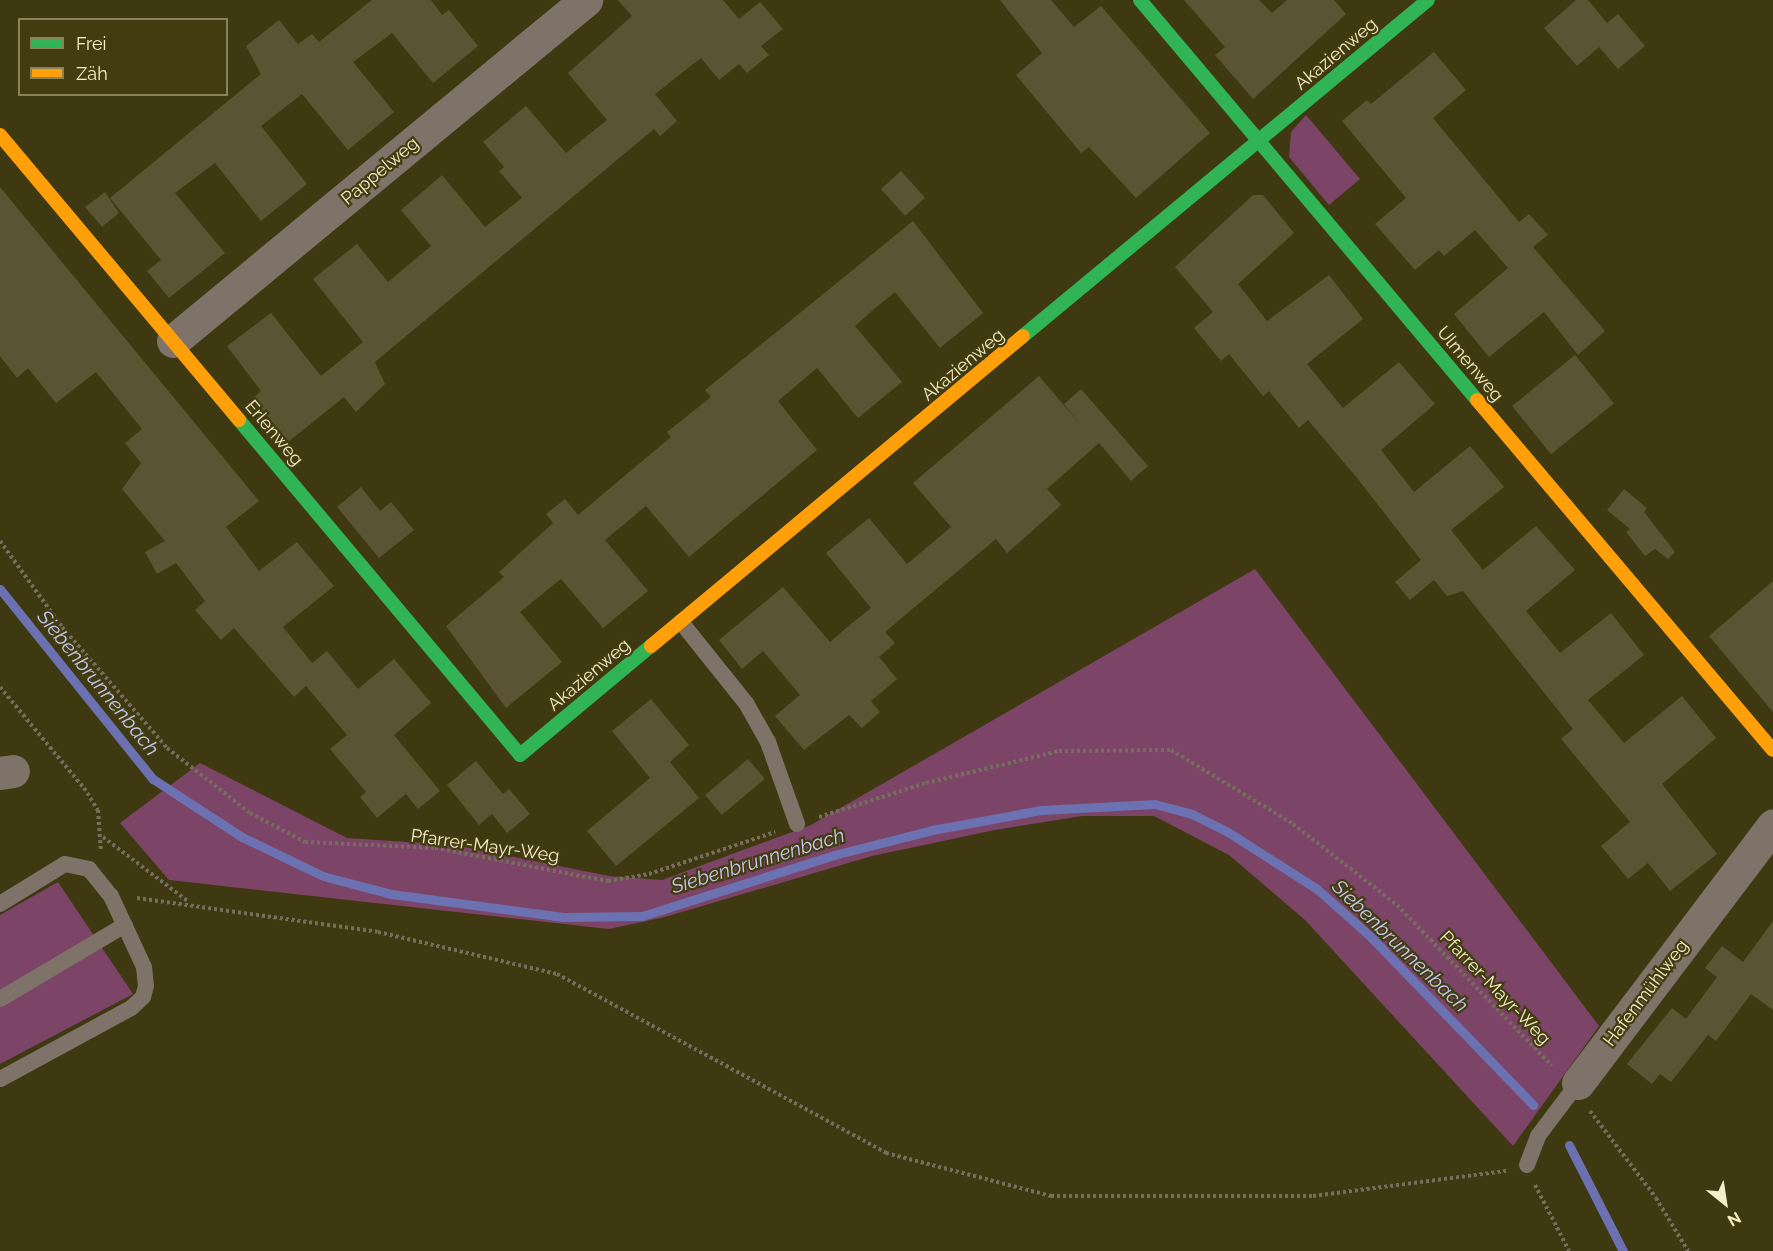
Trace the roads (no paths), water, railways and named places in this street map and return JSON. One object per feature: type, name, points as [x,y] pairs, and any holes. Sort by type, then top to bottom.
[{"type":"street","name":"Pappelweg","points":[[173,341],[586,0]]},
{"type":"street","name":"Ulmenweg","points":[[1140,0],[1259,144],[1773,750]]},
{"type":"street","name":"Akazienweg","points":[[520,755],[1259,144],[1428,0]]},
{"type":"street","name":"Erlenweg","points":[[0,135],[520,755]]},
{"type":"street","name":"Hafenmühlweg","points":[[1571,1092],[1773,825]]},
{"type":"lane","points":[[681,622],[746,703],[768,742],[797,824]]},
{"type":"lane","points":[[0,904],[65,864],[78,864],[97,876],[111,896],[144,967],[143,997],[0,1079]]},
{"type":"lane","points":[[0,999],[125,925]]},
{"type":"lane","name":"Hafenmühlweg","points":[[1527,1165],[1538,1136],[1571,1092]]},
{"type":"waterway","name":"Siebenbrunnenbach","points":[[0,589],[153,779],[242,837],[323,876],[391,894],[563,917],[642,916],[834,855],[932,830],[1041,810],[1155,804],[1192,814],[1228,832],[1317,889],[1370,936],[1533,1105]]},
{"type":"waterway","name":"Siebenbrunnenbach","points":[[1569,1145],[1623,1251]]}]
